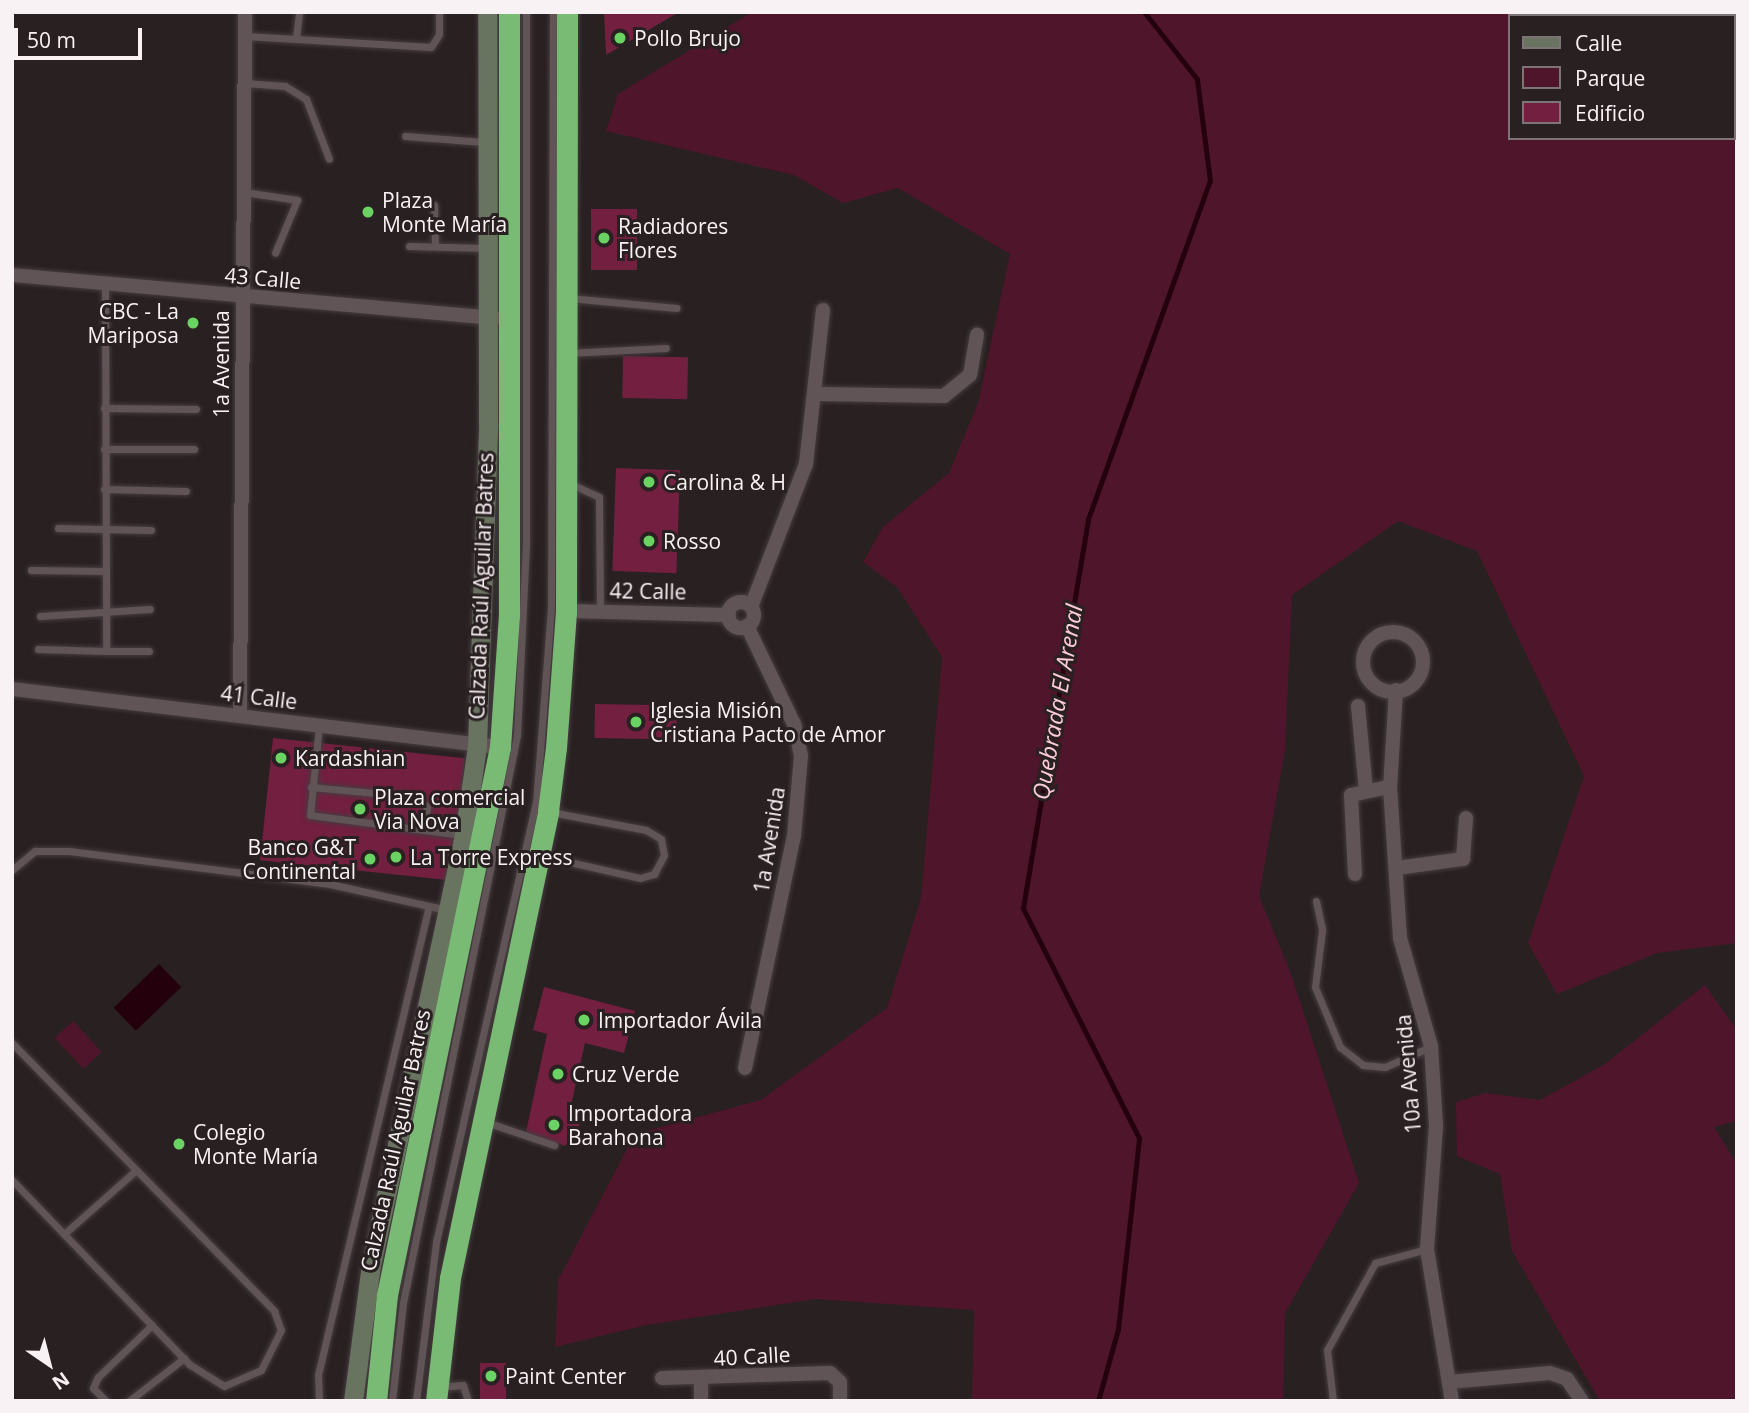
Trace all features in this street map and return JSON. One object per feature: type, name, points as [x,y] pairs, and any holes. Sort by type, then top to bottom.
[{"type":"highway","name":"Calzada Raúl Aguilar Batres","points":[[376,1401],[387,1295],[500,747],[509,615],[509,12]]},
{"type":"highway","points":[[436,1394],[450,1278],[548,811],[566,611],[566,12]]},
{"type":"street","name":"1a Avenida","points":[[240,716],[245,12]]},
{"type":"street","points":[[353,1401],[371,1265],[439,909],[464,835],[477,746],[487,318],[487,12]]},
{"type":"street","name":"43 Calle","points":[[12,275],[243,298],[511,318]]},
{"type":"street","points":[[751,607],[738,603],[729,615],[733,625],[747,626],[751,607],[806,464],[819,394],[823,310]]},
{"type":"street","points":[[819,394],[944,396],[970,375],[977,335]]},
{"type":"street","name":"42 Calle","points":[[566,611],[729,615]]},
{"type":"street","name":"1a Avenida","points":[[745,1068],[794,836],[801,756],[793,724],[747,626]]},
{"type":"street","points":[[1407,631],[1416,637],[1422,681],[1413,689],[1396,690],[1371,689],[1365,644],[1369,637],[1407,631]]},
{"type":"street","name":"41 Calle","points":[[12,689],[500,747]]},
{"type":"street","name":"10a Avenida","points":[[1396,690],[1390,787],[1400,938],[1431,1046],[1436,1126],[1427,1249],[1452,1401]]},
{"type":"street","points":[[1358,706],[1366,790]]},
{"type":"street","points":[[1355,874],[1349,801],[1366,790],[1390,787]]},
{"type":"street","points":[[1396,869],[1463,859],[1466,818]]},
{"type":"street","name":"40 Calle","points":[[662,1378],[701,1379],[830,1373],[840,1382],[841,1401]]},
{"type":"street","points":[[1449,1382],[1550,1373],[1567,1379],[1582,1401]]},
{"type":"street","points":[[701,1379],[701,1401]]},
{"type":"lane","points":[[296,38],[299,12]]},
{"type":"lane","points":[[245,36],[431,47],[439,34],[439,12]]},
{"type":"lane","points":[[392,1401],[406,1289],[517,734],[527,516],[526,12]]},
{"type":"lane","points":[[416,1401],[436,1242],[536,803],[551,610],[553,12]]},
{"type":"lane","points":[[244,83],[285,86],[306,99],[329,159]]},
{"type":"lane","points":[[405,136],[485,142]]},
{"type":"lane","points":[[244,192],[296,200],[275,253]]},
{"type":"lane","points":[[434,205],[435,246]]},
{"type":"lane","points":[[409,246],[487,248]]},
{"type":"lane","points":[[105,284],[106,651]]},
{"type":"lane","points":[[565,298],[677,308]]},
{"type":"lane","points":[[567,354],[667,348]]},
{"type":"lane","points":[[104,408],[196,409]]},
{"type":"lane","points":[[104,449],[194,449]]},
{"type":"lane","points":[[566,483],[587,486],[599,497],[600,611]]},
{"type":"lane","points":[[104,489],[186,491]]},
{"type":"lane","points":[[58,528],[151,530]]},
{"type":"lane","points":[[31,570],[105,571]]},
{"type":"lane","points":[[40,616],[150,609]]},
{"type":"lane","points":[[38,649],[149,651]]},
{"type":"lane","points":[[319,725],[308,809],[316,818],[464,835]]},
{"type":"lane","points":[[311,787],[416,797],[427,807],[424,830]]},
{"type":"lane","points":[[538,855],[640,878],[654,874],[664,855],[661,839],[646,830],[548,811]]},
{"type":"lane","points":[[12,870],[35,851],[69,851],[330,884],[439,909],[318,1375],[319,1401]]},
{"type":"lane","points":[[1316,901],[1322,930],[1315,987],[1340,1047],[1363,1065],[1385,1068],[1431,1046]]},
{"type":"lane","points":[[12,1043],[274,1311],[281,1330],[261,1370],[245,1381],[224,1386],[184,1358],[12,1180]]},
{"type":"lane","points":[[482,1120],[554,1146]]},
{"type":"lane","points":[[64,1234],[136,1170]]},
{"type":"lane","points":[[1333,1401],[1327,1350],[1334,1330],[1383,1256],[1427,1249]]},
{"type":"lane","points":[[106,1401],[93,1388],[98,1377],[152,1325]]},
{"type":"lane","points":[[130,1401],[184,1358]]},
{"type":"lane","points":[[436,1394],[463,1385],[468,1401]]},
{"type":"green space","points":[[752,12],[1737,12],[1737,943],[1657,953],[1557,994],[1528,943],[1584,776],[1477,551],[1398,521],[1292,595],[1285,750],[1259,896],[1291,974],[1359,1183],[1285,1313],[1283,1401],[972,1401],[974,1310],[816,1299],[647,1325],[555,1347],[558,1280],[635,1134],[761,1100],[887,1008],[921,898],[942,657],[897,587],[863,562],[883,527],[949,473],[978,403],[1010,254],[898,188],[843,203],[794,175],[606,131],[618,94]]},
{"type":"green space","points":[[1705,985],[1737,1030],[1737,1121],[1714,1127],[1737,1164],[1737,1401],[1600,1401],[1512,1251],[1500,1174],[1457,1156],[1456,1102],[1485,1093],[1540,1100],[1605,1064]]},
{"type":"green space","points":[[73,1021],[102,1052],[83,1069],[55,1038]]},
{"type":"shaded area","points":[[159,964],[181,987],[136,1031],[114,1008]]},
{"type":"building","name":"Pollo Brujo","points":[[604,12],[679,12],[606,55]]},
{"type":"building","points":[[591,209],[637,209],[637,270],[591,270]]},
{"type":"building","points":[[623,356],[688,357],[687,399],[622,398]]},
{"type":"building","points":[[616,468],[680,470],[676,573],[612,571]]},
{"type":"building","name":"Iglesia Misión Cristiana Pacto de Amor","points":[[595,704],[677,705],[676,739],[594,738]]},
{"type":"building","name":"Plaza comercial Via Nova","points":[[273,738],[465,758],[452,881],[260,860]]},
{"type":"building","points":[[544,987],[635,1011],[624,1053],[585,1043],[569,1114],[585,1117],[565,1146],[526,1132],[547,1034],[533,1030]]},
{"type":"building","points":[[480,1363],[506,1363],[506,1401],[480,1401]]},
{"type":"waterway","name":"Quebrada El Arenal","points":[[1098,1401],[1118,1329],[1139,1138],[1023,908],[1088,519],[1210,181],[1197,79],[1144,12]]},
{"type":"place","name":"Pollo Brujo","points":[[620,38]]},
{"type":"place","name":"Plaza Monte María","points":[[368,212]]},
{"type":"place","name":"Radiadores Flores","points":[[604,238]]},
{"type":"place","name":"CBC - La Mariposa","points":[[193,323]]},
{"type":"place","name":"Carolina & H","points":[[649,482]]},
{"type":"place","name":"Rosso","points":[[649,541]]},
{"type":"place","name":"Iglesia Misión Cristiana Pacto de Amor","points":[[636,722]]},
{"type":"place","name":"Kardashian","points":[[281,758]]},
{"type":"place","name":"Plaza comercial Via Nova","points":[[360,809]]},
{"type":"place","name":"La Torre Express","points":[[396,857]]},
{"type":"place","name":"Banco G&T Continental","points":[[370,859]]},
{"type":"place","name":"Importador Ávila","points":[[584,1020]]},
{"type":"place","name":"Cruz Verde","points":[[558,1074]]},
{"type":"place","name":"Importadora Barahona","points":[[554,1125]]},
{"type":"place","name":"Colegio Monte María","points":[[179,1144]]},
{"type":"place","name":"Paint Center","points":[[491,1376]]}]
